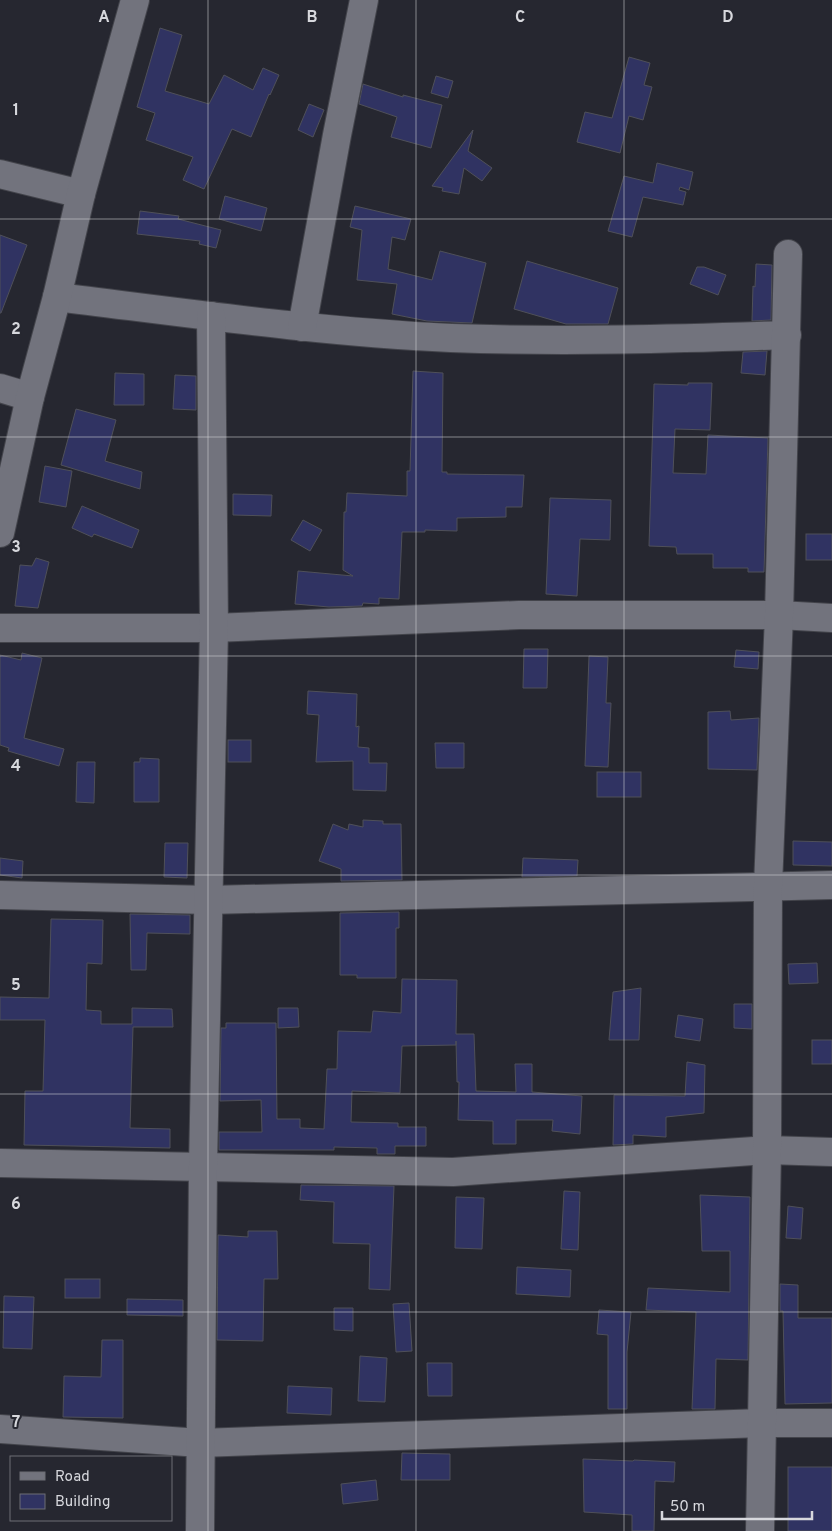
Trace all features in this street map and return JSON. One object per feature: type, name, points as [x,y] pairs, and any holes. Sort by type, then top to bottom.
[{"type":"street","points":[[0,533],[30,397],[57,297],[81,194],[135,0]]},
{"type":"street","points":[[302,327],[364,0]]},
{"type":"street","points":[[0,174],[81,194]]},
{"type":"street","points":[[760,1531],[767,1150],[768,886],[779,615],[788,254]]},
{"type":"street","points":[[57,297],[302,327],[470,338],[640,340],[787,335]]},
{"type":"street","points":[[200,1531],[202,1166],[214,628],[211,316]]},
{"type":"street","points":[[0,388],[30,397]]},
{"type":"street","points":[[0,628],[214,628],[519,616],[779,615],[832,618]]},
{"type":"street","points":[[0,895],[209,900],[832,886]]},
{"type":"street","points":[[0,1163],[453,1172],[767,1150],[832,1152]]},
{"type":"street","points":[[0,1429],[200,1442],[762,1423],[832,1423]]},
{"type":"building","points":[[160,28],[182,35],[165,91],[209,104],[224,75],[253,90],[263,68],[279,75],[251,137],[232,129],[204,189],[183,180],[193,157],[146,140],[155,113],[137,107]]},
{"type":"building","points":[[629,57],[650,63],[644,85],[652,87],[643,120],[629,116],[620,153],[577,142],[585,112],[612,118]]},
{"type":"building","points":[[436,76],[453,81],[448,98],[431,93]]},
{"type":"building","points":[[363,84],[403,97],[403,95],[442,105],[431,148],[391,137],[397,117],[359,104]]},
{"type":"building","points":[[309,104],[324,110],[313,137],[298,130]]},
{"type":"building","points":[[473,130],[468,151],[492,168],[482,181],[464,168],[459,194],[442,191],[443,188],[432,186]]},
{"type":"building","points":[[657,163],[693,172],[689,190],[680,187],[679,190],[686,192],[683,205],[643,197],[632,237],[608,231],[624,176],[653,183]]},
{"type":"building","points":[[225,196],[267,208],[261,231],[219,219]]},
{"type":"building","points":[[355,206],[411,219],[405,240],[392,237],[388,269],[432,280],[440,251],[486,263],[472,323],[427,321],[392,314],[397,284],[357,280],[362,230],[350,227]]},
{"type":"building","points":[[140,211],[179,216],[178,219],[221,230],[216,248],[199,244],[200,241],[137,234]]},
{"type":"building","points":[[0,235],[27,245],[1,313],[0,313]]},
{"type":"building","points":[[527,261],[618,288],[608,324],[566,324],[514,309]]},
{"type":"building","points":[[756,264],[772,265],[771,320],[752,321]]},
{"type":"building","points":[[697,267],[704,267],[726,275],[718,295],[690,284]]},
{"type":"building","points":[[767,351],[765,375],[741,373],[743,352]]},
{"type":"building","points":[[413,371],[443,373],[442,472],[447,472],[447,474],[524,475],[522,507],[506,507],[506,517],[457,518],[457,531],[425,530],[425,532],[402,532],[399,599],[379,598],[379,604],[363,603],[362,606],[329,607],[295,604],[298,571],[353,576],[343,570],[344,512],[346,512],[347,493],[407,496],[407,471],[410,471]]},
{"type":"building","points":[[115,373],[144,374],[144,405],[114,405]]},
{"type":"building","points":[[175,375],[196,376],[196,410],[173,409]]},
{"type":"building","points":[[688,383],[712,383],[710,430],[675,429],[673,473],[706,474],[708,435],[768,438],[764,572],[748,572],[748,568],[713,568],[713,554],[677,554],[676,547],[649,546],[654,384],[688,385]]},
{"type":"building","points":[[76,409],[116,420],[105,461],[142,472],[140,489],[61,465]]},
{"type":"building","points":[[45,466],[72,471],[66,507],[39,502]]},
{"type":"building","points":[[233,494],[272,495],[271,516],[233,515]]},
{"type":"building","points":[[550,498],[611,500],[610,540],[580,539],[577,596],[546,594]]},
{"type":"building","points":[[82,506],[139,530],[132,548],[94,534],[92,537],[72,528]]},
{"type":"building","points":[[303,520],[322,530],[310,551],[291,540]]},
{"type":"building","points":[[806,534],[832,534],[832,560],[806,560]]},
{"type":"building","points":[[36,558],[49,562],[38,608],[15,606],[20,565],[32,566]]},
{"type":"building","points":[[524,649],[548,649],[547,688],[523,688]]},
{"type":"building","points":[[736,650],[759,652],[758,669],[734,667]]},
{"type":"building","points":[[22,653],[42,658],[24,738],[64,749],[59,766],[8,751],[9,748],[0,745],[0,655],[21,660]]},
{"type":"building","points":[[589,656],[608,657],[606,703],[611,703],[608,767],[585,766]]},
{"type":"building","points":[[308,691],[357,694],[356,727],[359,726],[358,747],[369,748],[369,763],[387,763],[386,791],[353,790],[353,761],[316,762],[319,715],[307,714]]},
{"type":"building","points":[[730,711],[731,720],[759,718],[757,770],[708,769],[708,712]]},
{"type":"building","points":[[228,740],[251,740],[251,762],[228,762]]},
{"type":"building","points":[[435,743],[464,743],[464,768],[436,768]]},
{"type":"building","points":[[140,758],[159,759],[159,802],[134,802],[134,762],[140,762]]},
{"type":"building","points":[[77,762],[95,762],[94,803],[76,802]]},
{"type":"building","points":[[597,772],[641,772],[641,797],[597,797]]},
{"type":"building","points":[[363,820],[383,821],[383,824],[401,824],[402,880],[341,881],[341,869],[319,861],[333,824],[348,830],[349,824],[363,827]]},
{"type":"building","points":[[793,841],[832,842],[832,866],[793,865]]},
{"type":"building","points":[[165,843],[188,843],[187,878],[164,877]]},
{"type":"building","points":[[0,858],[23,861],[22,878],[0,875]]},
{"type":"building","points":[[523,858],[578,860],[577,876],[522,877]]},
{"type":"building","points":[[399,912],[399,928],[396,928],[396,978],[357,978],[357,975],[340,975],[340,913]]},
{"type":"building","points":[[130,914],[190,915],[190,934],[147,933],[146,970],[131,970]]},
{"type":"building","points":[[51,919],[103,920],[102,964],[87,963],[86,1010],[101,1011],[101,1024],[132,1024],[132,1008],[172,1009],[173,1027],[133,1027],[130,1128],[170,1129],[170,1148],[24,1145],[25,1091],[43,1091],[45,1020],[0,1020],[0,997],[49,998]]},
{"type":"building","points":[[817,963],[818,983],[789,984],[788,964]]},
{"type":"building","points":[[402,979],[457,980],[456,1034],[474,1034],[476,1091],[516,1092],[515,1064],[532,1064],[532,1092],[582,1096],[580,1134],[552,1131],[553,1120],[516,1120],[516,1144],[493,1144],[493,1121],[458,1120],[459,1082],[457,1082],[456,1041],[456,1045],[402,1046],[400,1093],[352,1091],[351,1122],[398,1123],[398,1127],[426,1127],[426,1146],[395,1146],[395,1154],[377,1154],[377,1148],[334,1147],[334,1150],[219,1150],[219,1132],[262,1132],[261,1100],[220,1101],[221,1028],[226,1028],[226,1023],[276,1023],[277,1119],[300,1119],[300,1128],[324,1129],[327,1069],[337,1069],[338,1031],[371,1032],[373,1011],[401,1013]]},
{"type":"building","points":[[641,988],[639,1040],[609,1040],[613,992]]},
{"type":"building","points":[[734,1004],[752,1004],[752,1029],[734,1028]]},
{"type":"building","points":[[278,1008],[298,1008],[299,1027],[278,1028]]},
{"type":"building","points":[[678,1015],[703,1019],[700,1041],[675,1037]]},
{"type":"building","points":[[812,1040],[832,1040],[832,1064],[812,1064]]},
{"type":"building","points":[[687,1062],[705,1065],[704,1113],[666,1117],[666,1137],[633,1135],[633,1144],[613,1145],[614,1095],[685,1096]]},
{"type":"building","points":[[301,1185],[394,1186],[390,1290],[369,1289],[370,1244],[333,1243],[334,1202],[300,1200]]},
{"type":"building","points":[[564,1191],[580,1192],[578,1250],[561,1249]]},
{"type":"building","points":[[700,1195],[750,1197],[748,1360],[716,1359],[715,1409],[692,1409],[696,1312],[646,1310],[648,1288],[730,1292],[730,1251],[702,1251]]},
{"type":"building","points":[[456,1197],[484,1198],[482,1249],[455,1248]]},
{"type":"building","points":[[788,1206],[803,1208],[801,1239],[786,1238]]},
{"type":"building","points":[[248,1231],[277,1231],[278,1279],[264,1279],[263,1341],[217,1340],[218,1235],[248,1237]]},
{"type":"building","points":[[517,1267],[571,1270],[570,1297],[516,1294]]},
{"type":"building","points":[[65,1279],[100,1279],[100,1298],[65,1298]]},
{"type":"building","points":[[780,1284],[798,1285],[798,1318],[832,1318],[832,1403],[785,1404],[783,1311],[780,1311]]},
{"type":"building","points":[[4,1296],[34,1297],[32,1349],[3,1348]]},
{"type":"building","points":[[127,1299],[183,1300],[183,1316],[127,1315]]},
{"type":"building","points":[[409,1303],[412,1351],[396,1352],[393,1304]]},
{"type":"building","points":[[334,1308],[353,1308],[353,1331],[334,1330]]},
{"type":"building","points":[[599,1310],[631,1312],[627,1352],[627,1409],[608,1409],[608,1335],[597,1334]]},
{"type":"building","points":[[102,1340],[123,1340],[123,1418],[63,1417],[64,1376],[101,1377]]},
{"type":"building","points":[[360,1356],[387,1358],[385,1402],[358,1401]]},
{"type":"building","points":[[427,1363],[452,1363],[452,1396],[428,1396]]},
{"type":"building","points":[[288,1386],[332,1388],[331,1415],[287,1413]]},
{"type":"building","points":[[402,1453],[450,1454],[450,1480],[401,1480]]},
{"type":"building","points":[[583,1459],[675,1462],[674,1482],[655,1481],[654,1531],[632,1531],[632,1515],[584,1512]]},
{"type":"building","points":[[788,1467],[832,1467],[832,1531],[788,1531]]},
{"type":"building","points":[[376,1480],[378,1500],[343,1504],[341,1484]]}]
